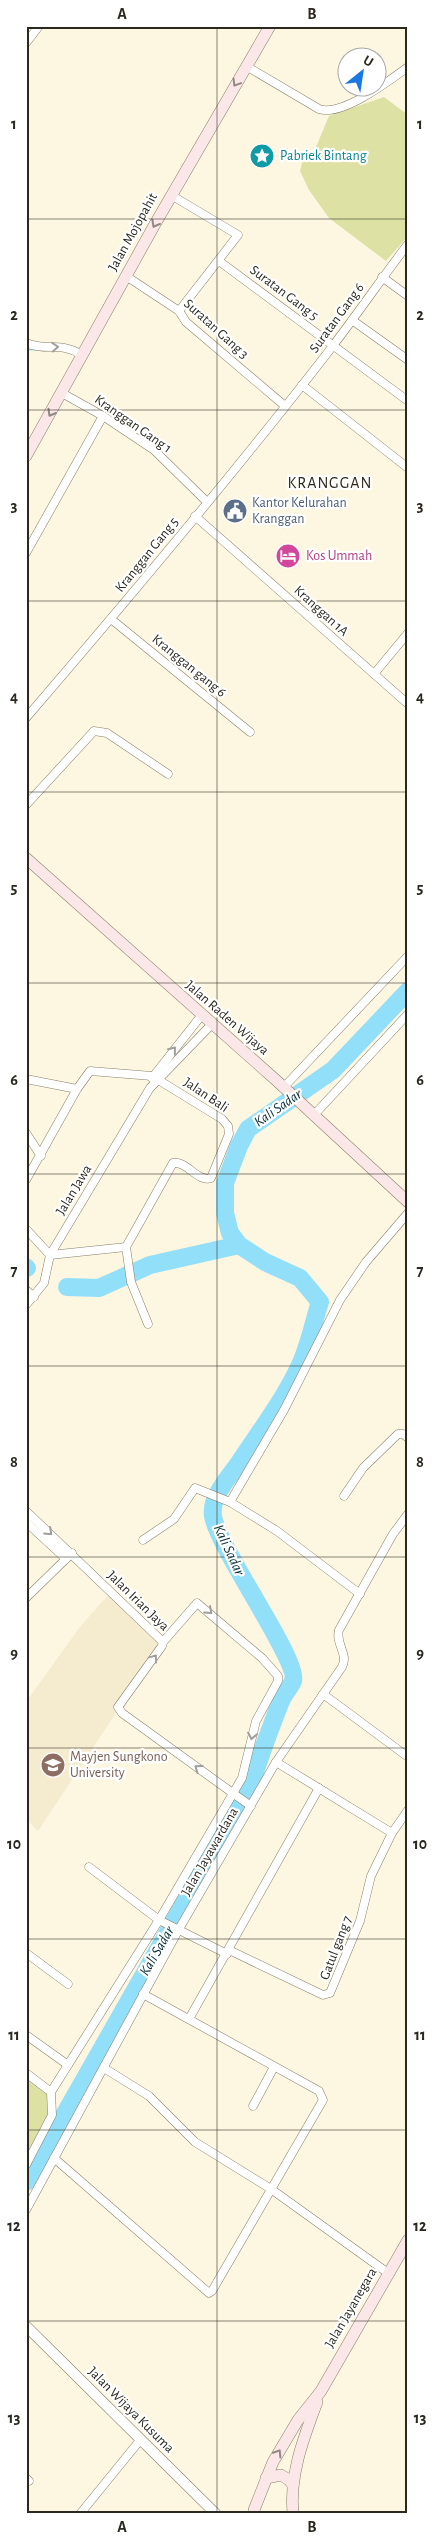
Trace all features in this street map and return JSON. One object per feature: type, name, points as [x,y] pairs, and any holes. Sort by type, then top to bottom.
[{"type":"main road","name":"Jalan Mojopahit","points":[[26,456],[171,195],[270,26]]},
{"type":"main road","name":"Jalan Raden Wijaya","points":[[26,858],[286,1090],[408,1202]]},
{"type":"main road","name":"Jalan Jayanegara","points":[[292,2514],[294,2486],[303,2437],[321,2391],[408,2240]]},
{"type":"main road","name":"Jalan Jayanegara","points":[[253,2513],[266,2478],[298,2420],[321,2391]]},
{"type":"main road","points":[[266,2478],[281,2475],[294,2486]]},
{"type":"street","points":[[26,43],[38,26]]},
{"type":"street","points":[[246,66],[320,109],[330,112],[380,87],[408,66]]},
{"type":"street","points":[[171,195],[238,235],[179,311]]},
{"type":"street","name":"Suratan Gang 6","points":[[285,406],[333,346],[408,244]]},
{"type":"street","name":"Suratan Gang 5","points":[[219,260],[408,401]]},
{"type":"street","name":"Suratan Gang 3","points":[[126,276],[179,311],[186,322],[285,406]]},
{"type":"street","points":[[382,277],[408,296]]},
{"type":"street","points":[[352,320],[408,360]]},
{"type":"street","points":[[26,343],[43,348],[64,346],[82,355]]},
{"type":"street","points":[[302,385],[408,468]]},
{"type":"street","name":"Kranggan Gang 1","points":[[62,393],[103,416],[154,450],[207,502]]},
{"type":"street","name":"Kranggan Gang 5","points":[[26,718],[111,619],[285,406]]},
{"type":"street","points":[[26,553],[103,416]]},
{"type":"street","name":"Kranggan 1A","points":[[196,516],[408,704]]},
{"type":"street","name":"Kranggan gang 6","points":[[111,619],[250,732]]},
{"type":"street","points":[[374,674],[408,633]]},
{"type":"street","points":[[26,805],[94,731],[107,733],[168,774]]},
{"type":"street","points":[[286,1090],[408,956]]},
{"type":"street","points":[[312,1115],[408,1014]]},
{"type":"street","name":"Jalan Jawa","points":[[150,1088],[152,1076],[201,1016]]},
{"type":"street","name":"Jalan Jawa","points":[[26,1305],[44,1283],[46,1265],[50,1255],[150,1088],[160,1080],[212,1024]]},
{"type":"street","points":[[26,1180],[86,1075],[93,1071],[152,1076],[160,1080]]},
{"type":"street","points":[[26,1079],[77,1089]]},
{"type":"street","name":"Jalan Bali","points":[[126,1247],[171,1165],[178,1162],[204,1178],[209,1179],[229,1130],[222,1119],[160,1080]]},
{"type":"street","points":[[26,1133],[41,1156]]},
{"type":"street","points":[[228,1501],[284,1410],[340,1300],[366,1262],[408,1213]]},
{"type":"street","points":[[26,1229],[50,1255],[126,1247],[131,1282],[148,1324]]},
{"type":"street","points":[[26,1290],[34,1297]]},
{"type":"street","points":[[344,1496],[363,1468],[398,1434],[403,1434],[408,1438]]},
{"type":"street","points":[[142,1540],[174,1518],[194,1488],[228,1501],[277,1531],[360,1594]]},
{"type":"street","name":"Jalan Irian Jaya","points":[[26,1511],[69,1556],[163,1642],[119,1704],[119,1710],[249,1804]]},
{"type":"street","name":"Jalan Jayawardana","points":[[26,2210],[104,2068],[176,1928],[249,1804],[345,1662],[338,1634],[393,1534],[408,1514]]},
{"type":"street","name":"Jalan Irian Jaya","points":[[26,1522],[69,1556]]},
{"type":"street","points":[[26,1598],[69,1556]]},
{"type":"street","points":[[26,2165],[52,2114],[51,2092],[162,1922],[236,1795],[246,1766],[256,1721],[278,1681],[278,1676],[248,1646],[198,1603],[163,1642]]},
{"type":"street","points":[[323,1694],[408,1757]]},
{"type":"street","points":[[276,1762],[392,1833]]},
{"type":"street","points":[[189,2019],[319,1788]]},
{"type":"street","name":"Gatul gang 7","points":[[228,1952],[322,1995],[330,1994],[360,1921],[369,1882],[392,1833],[408,1810]]},
{"type":"street","points":[[89,1867],[162,1922],[228,1952]]},
{"type":"street","points":[[26,1952],[68,1984]]},
{"type":"street","points":[[54,2158],[209,2293],[212,2291],[323,2097],[319,2091],[143,1994]]},
{"type":"street","points":[[26,2035],[68,2065]]},
{"type":"street","points":[[252,2106],[274,2067]]},
{"type":"street","points":[[104,2068],[149,2096],[195,2142],[271,2189],[388,2273]]},
{"type":"street","points":[[26,2073],[51,2092]]},
{"type":"street","name":"Jalan Wijaya Kusuma","points":[[26,2326],[216,2514]]},
{"type":"street","points":[[80,2514],[141,2438]]},
{"type":"shaded area","name":"Mayjen Sungkono University","points":[[110,1593],[162,1643],[38,1831],[26,1819],[26,1702],[80,1627]]},
{"type":"green space","points":[[381,98],[385,98],[408,115],[408,236],[386,261],[329,218],[309,190],[300,171],[304,155],[311,159],[329,116]]},
{"type":"green space","points":[[26,2077],[47,2093],[49,2114],[26,2155]]},
{"type":"waterway","points":[[26,349],[36,349]]},
{"type":"waterway","name":"Kali Sadar","points":[[26,2182],[250,1788],[281,1701],[293,1681],[292,1670],[284,1652],[218,1532],[213,1509],[214,1502],[221,1488],[271,1416],[293,1380],[306,1351],[320,1302],[300,1278],[265,1262],[239,1245],[230,1233],[225,1213],[225,1183],[239,1146],[248,1129],[333,1070],[408,991]]},
{"type":"waterway","points":[[67,1287],[99,1288],[150,1265],[239,1245]]},
{"type":"place","name":"Pabriek Bintang","points":[[262,156]]},
{"type":"place","name":"Kantor Kelurahan Kranggan","points":[[235,511]]},
{"type":"place","name":"Kos Ummah","points":[[288,556]]},
{"type":"place","name":"Mayjen Sungkono University","points":[[53,1765]]},
{"type":"district","name":"KRANGGAN","points":[[330,483]]}]
